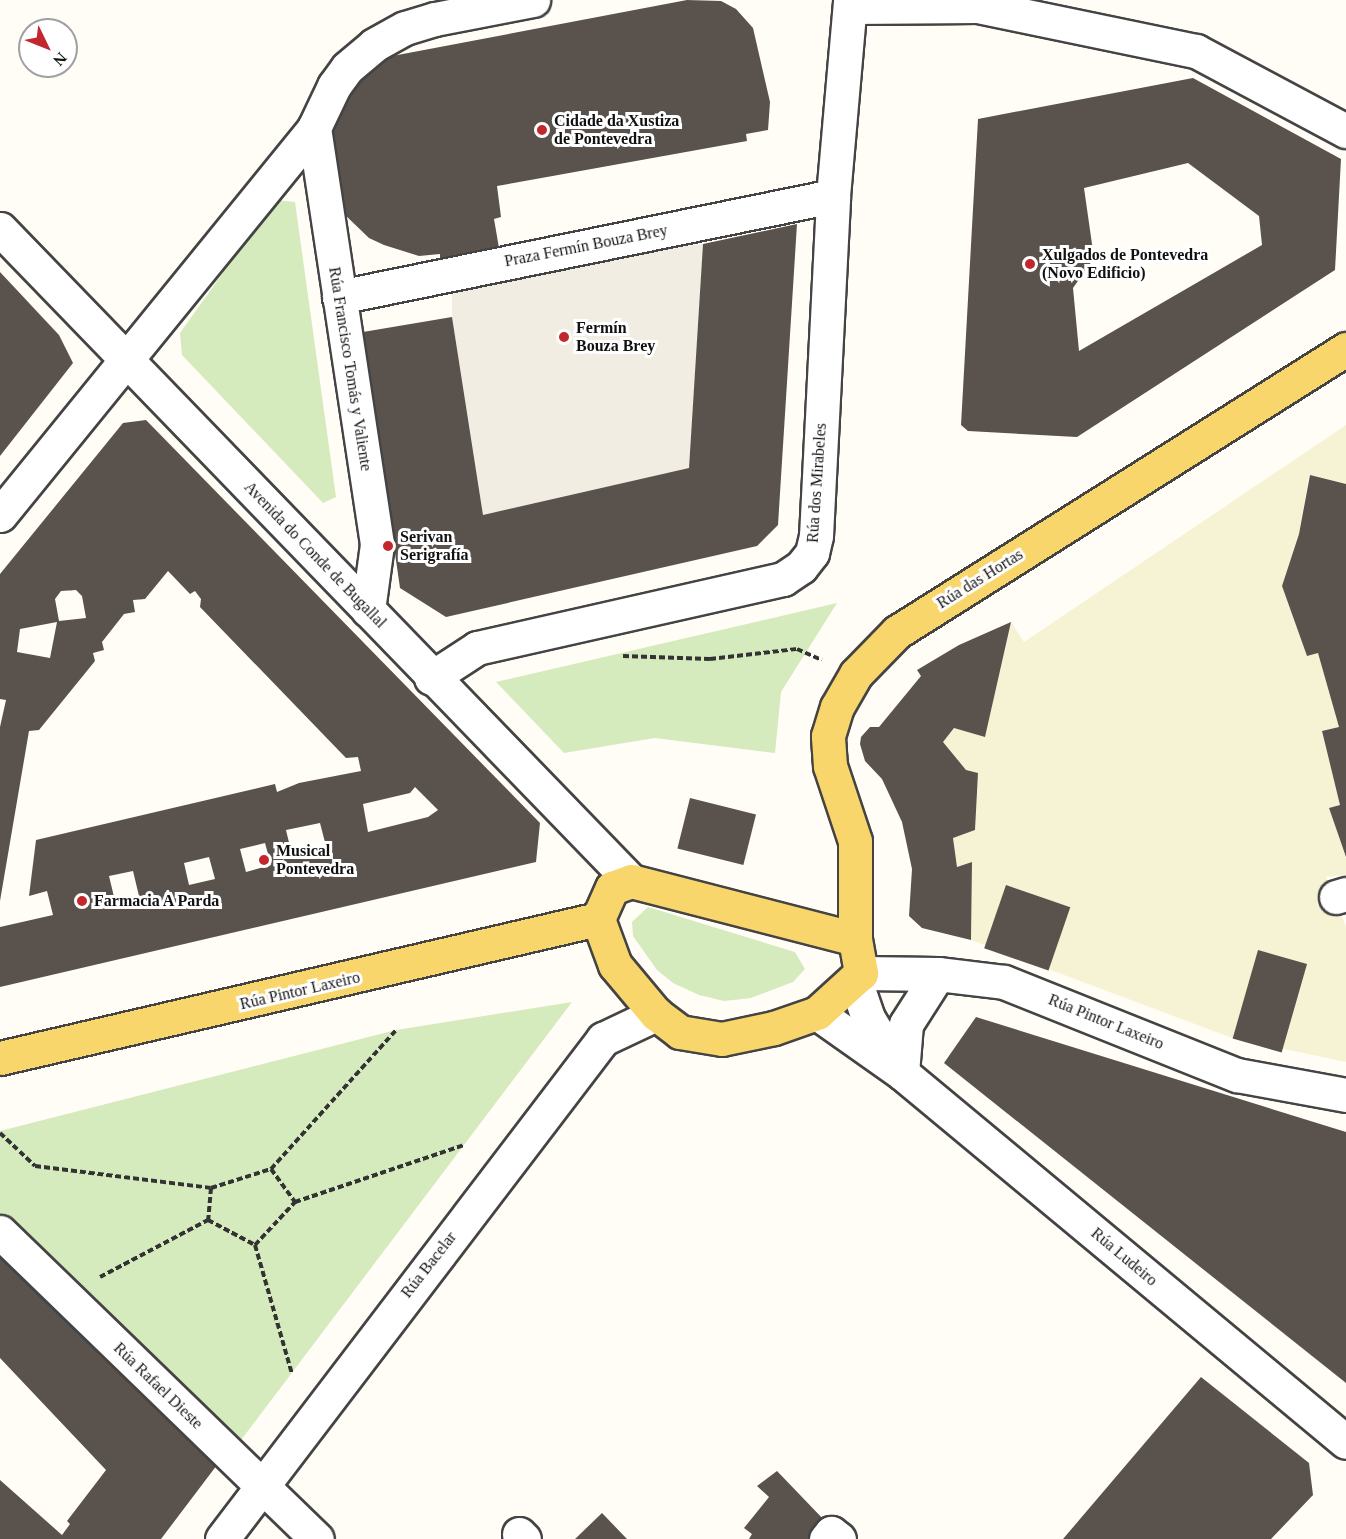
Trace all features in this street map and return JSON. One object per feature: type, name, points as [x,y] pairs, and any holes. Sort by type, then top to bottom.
[{"type":"main road","name":"Rúa das Hortas","points":[[855,939],[855,841],[830,766],[828,736],[837,707],[856,674],[897,632],[1346,349]]},
{"type":"main road","points":[[631,881],[855,939],[858,976],[817,1013],[722,1039],[680,1032],[656,1014],[615,965],[598,919],[612,888],[631,881]]},
{"type":"main road","name":"Rúa Pintor Laxeiro","points":[[0,1058],[598,919]]},
{"type":"street","points":[[0,515],[314,128],[334,86],[347,68],[374,45],[405,28],[435,19],[533,0]]},
{"type":"street","points":[[850,3],[978,6],[1196,51],[1346,131]]},
{"type":"street","name":"Rúa dos Mirabeles","points":[[431,678],[477,648],[764,585],[801,567],[812,553],[816,536],[833,196],[850,3]]},
{"type":"street","name":"Rúa Francisco Tomás y Valiente","points":[[314,128],[377,544],[368,610]]},
{"type":"street","name":"Praza Fermín Bouza Brey","points":[[339,297],[833,196]]},
{"type":"street","name":"Avenida do Conde de Bugallal","points":[[0,229],[431,678],[631,881]]},
{"type":"street","points":[[902,1073],[906,1024],[938,974]]},
{"type":"street","name":"Rúa Pintor Laxeiro","points":[[858,976],[938,974],[1004,982],[1237,1075],[1346,1095]]},
{"type":"street","points":[[858,976],[872,1026],[902,1073]]},
{"type":"street","points":[[817,1013],[902,1073]]},
{"type":"street","name":"Rúa Bacelar","points":[[222,1539],[313,1415],[603,1039],[656,1014]]},
{"type":"street","name":"Rúa Ludeiro","points":[[902,1073],[1346,1442]]},
{"type":"street","name":"Rúa Rafael Dieste","points":[[0,1232],[317,1539]]},
{"type":"street","points":[[826,1539],[831,1533],[839,1539]]},
{"type":"path","points":[[617,656],[710,659],[797,649],[856,674]]},
{"type":"path","points":[[0,1133],[35,1166],[211,1188],[271,1169],[396,1030]]},
{"type":"path","points":[[255,1245],[295,1202],[464,1145]]},
{"type":"path","points":[[271,1169],[295,1202]]},
{"type":"path","points":[[208,1220],[211,1188]]},
{"type":"path","points":[[208,1220],[255,1245],[292,1374]]},
{"type":"path","points":[[64,1296],[208,1220]]},
{"type":"shaded area","points":[[703,244],[689,468],[483,515],[452,317],[452,274]]},
{"type":"shaded area","points":[[1346,425],[1346,484],[1309,475],[1299,534],[1282,586],[1307,656],[1318,653],[1339,727],[1322,732],[1340,805],[1329,808],[1346,858],[1346,875],[1326,877],[1346,927],[1346,1062],[1232,1038],[971,940],[972,863],[957,867],[953,838],[975,830],[978,774],[966,770],[943,742],[954,728],[985,736],[1011,622],[1024,642]]},
{"type":"green space","points":[[275,200],[295,202],[336,497],[323,503],[182,355],[180,333]]},
{"type":"green space","points":[[837,603],[781,692],[775,753],[655,738],[564,753],[496,682]]},
{"type":"green space","points":[[648,907],[795,952],[805,969],[793,982],[751,998],[724,1001],[699,995],[673,983],[657,970],[633,936],[632,922]]},
{"type":"green space","points":[[572,1002],[226,1460],[0,1225],[0,1131],[396,1030]]},
{"type":"building","points":[[687,0],[721,1],[736,9],[753,28],[770,102],[768,130],[746,134],[747,141],[497,186],[501,217],[494,219],[499,248],[440,261],[440,254],[419,256],[369,238],[342,212],[324,146],[342,94],[372,64],[387,57]]},
{"type":"building","name":"Xulgados de Pontevedra (Novo Edificio)","points":[[1193,78],[1341,159],[1335,270],[1077,437],[968,431],[961,425],[978,119]],"holes":[[[1188,163],[1259,216],[1262,245],[1079,351],[1073,288],[1094,258],[1084,188]]]},
{"type":"building","points":[[797,224],[778,525],[757,546],[446,617],[400,588],[363,332],[452,317],[483,515],[689,468],[703,244]]},
{"type":"building","points":[[0,272],[59,335],[73,363],[0,456]]},
{"type":"building","points":[[146,420],[540,823],[536,862],[0,987],[0,927],[53,915],[47,891],[29,896],[36,840],[275,784],[277,792],[299,783],[361,771],[358,757],[346,758],[200,607],[201,599],[195,591],[190,594],[168,571],[145,599],[133,600],[135,612],[124,614],[102,642],[104,650],[93,653],[95,661],[39,730],[29,731],[0,901],[0,727],[6,700],[0,699],[0,574],[123,423]],"holes":[[[76,590],[82,596],[86,618],[59,621],[55,599],[61,591]],[[57,622],[50,658],[17,652],[20,629]],[[415,787],[438,810],[428,817],[368,832],[363,804],[410,793]],[[320,823],[327,850],[293,859],[286,830]],[[265,843],[271,865],[246,872],[240,849]],[[209,857],[215,879],[189,885],[184,863]],[[133,871],[139,896],[115,901],[109,876]]]},
{"type":"building","points":[[1310,475],[1346,484],[1346,857],[1329,808],[1340,805],[1322,731],[1339,727],[1318,653],[1307,656],[1282,586],[1299,534]]},
{"type":"building","points":[[1011,622],[985,737],[954,728],[943,742],[966,770],[978,773],[975,830],[953,838],[957,867],[972,862],[971,940],[922,928],[909,916],[912,869],[902,822],[882,779],[865,761],[860,744],[861,737],[870,727],[879,727],[921,676],[917,670],[959,645]]},
{"type":"building","points":[[690,798],[756,814],[743,865],[677,848]]},
{"type":"building","points":[[1006,885],[1070,907],[1048,970],[984,948]]},
{"type":"building","points":[[1258,950],[1307,964],[1282,1052],[1233,1038]]},
{"type":"building","points":[[976,1017],[1346,1132],[1346,1383],[944,1063]]},
{"type":"building","points":[[0,1244],[217,1465],[161,1539],[0,1539],[0,1480],[62,1535],[70,1524],[67,1521],[106,1470],[0,1358]]},
{"type":"building","points":[[1201,1377],[1309,1463],[1313,1495],[1271,1539],[1063,1539]]},
{"type":"building","points":[[777,1471],[826,1522],[813,1539],[749,1539],[752,1534],[744,1528],[769,1497],[757,1486]]},
{"type":"building","points":[[602,1513],[627,1539],[575,1539]]},
{"type":"place","name":"Cidade da Xustiza de Pontevedra","points":[[542,130]]},
{"type":"place","name":"Xulgados de Pontevedra (Novo Edificio)","points":[[1030,264]]},
{"type":"place","name":"Fermín Bouza Brey","points":[[564,337]]},
{"type":"place","name":"Serivan Serigrafía","points":[[388,546]]},
{"type":"place","name":"Musical Pontevedra","points":[[264,860]]},
{"type":"place","name":"Farmacia A Parda","points":[[82,901]]}]
